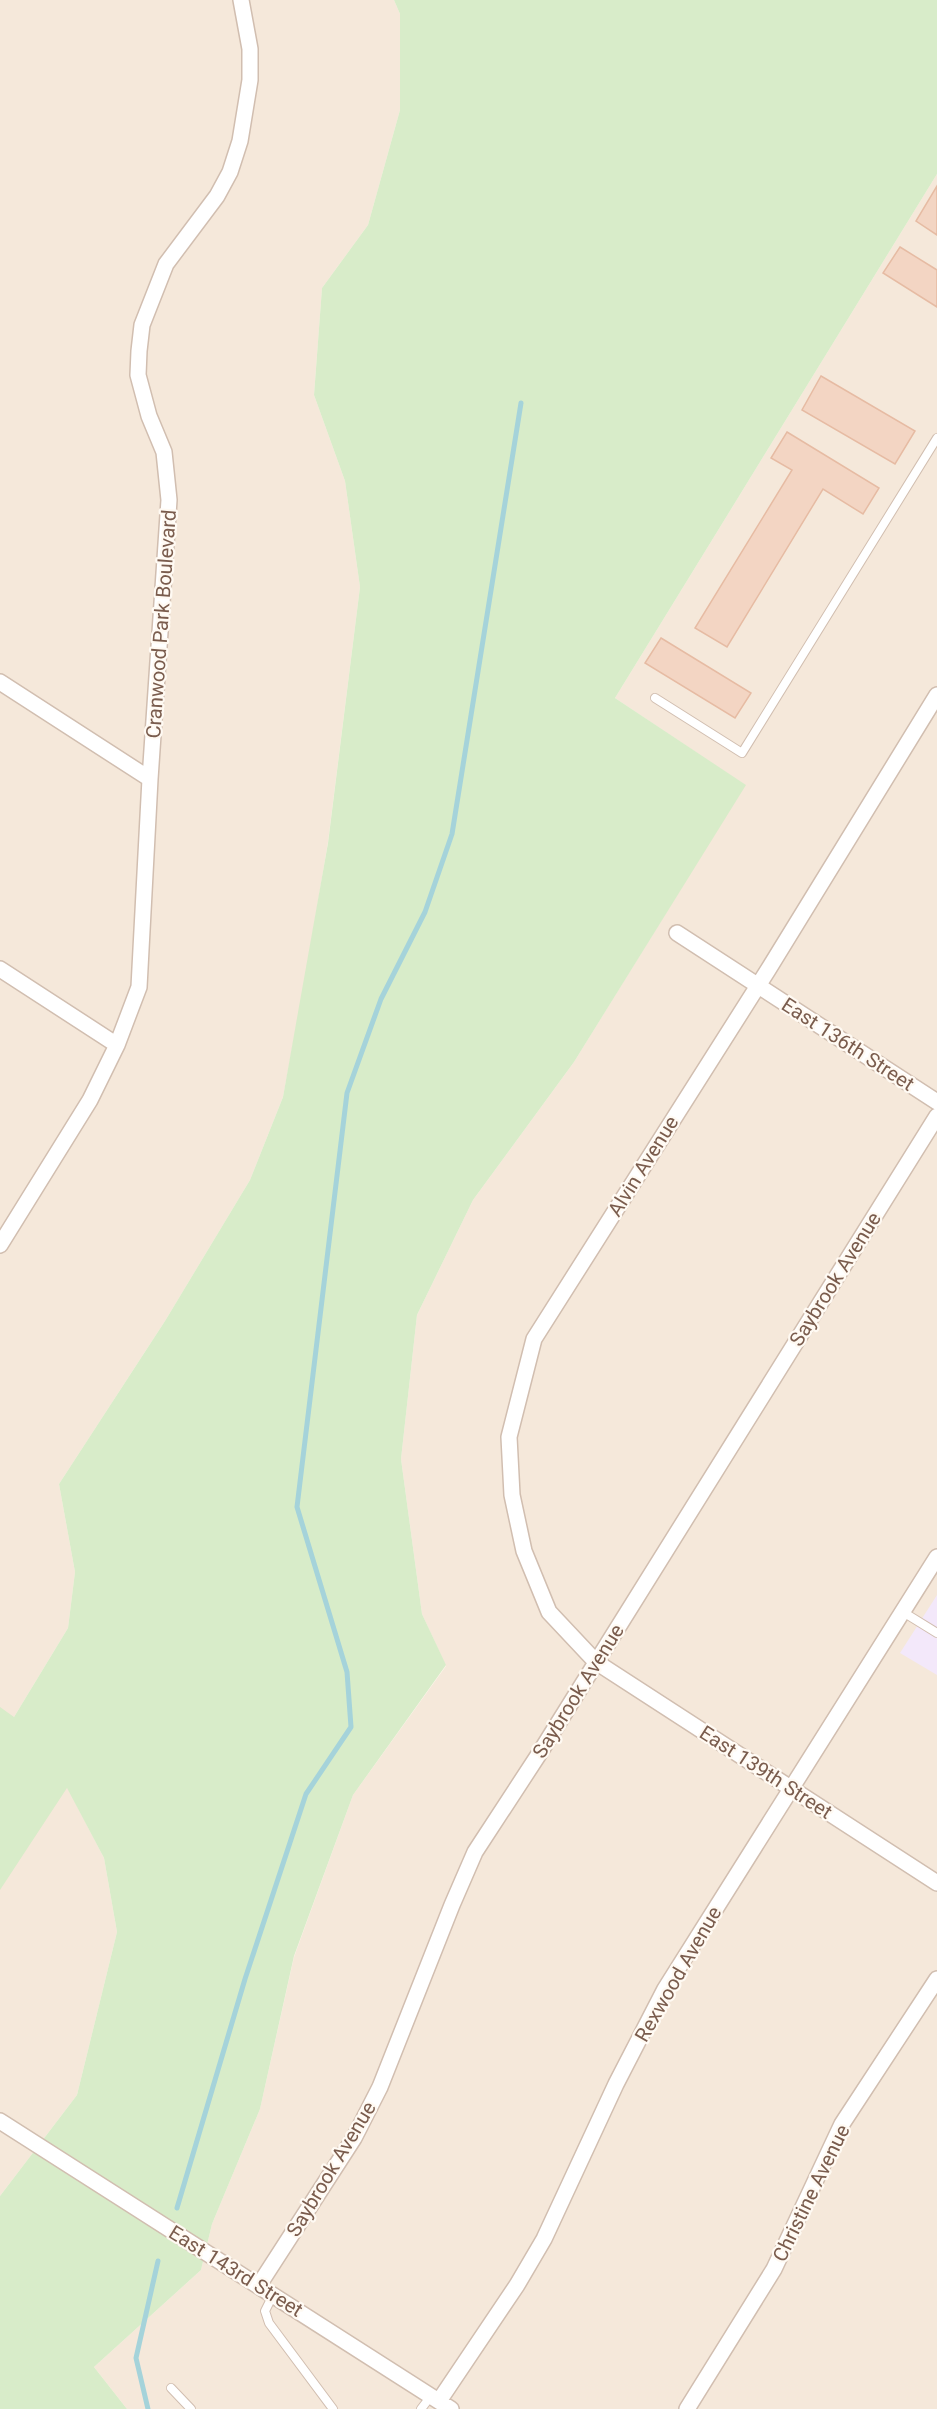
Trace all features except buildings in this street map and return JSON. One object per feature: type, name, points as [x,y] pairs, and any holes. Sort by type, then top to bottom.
[{"type":"street","name":"Cranwood Park Boulevard","points":[[0,1245],[90,1100],[117,1045],[139,987],[150,779],[170,500],[164,452],[149,416],[138,375],[142,325],[166,264],[217,196],[230,172],[240,141],[250,80],[250,49],[241,0]]},
{"type":"street","points":[[0,682],[150,779]]},
{"type":"street","name":"Alvin Avenue","points":[[596,1662],[549,1612],[524,1551],[512,1495],[509,1437],[534,1339],[758,985],[937,695]]},
{"type":"street","name":"East 136th Street","points":[[676,933],[937,1102]]},
{"type":"street","points":[[0,969],[117,1045]]},
{"type":"street","name":"Saybrook Avenue","points":[[259,2285],[354,2138],[380,2087],[475,1852],[937,1116]]},
{"type":"street","name":"Rexwood Avenue","points":[[440,2402],[517,2285],[544,2239],[616,2084],[665,1989],[937,1557]]},
{"type":"street","name":"East 139th Street","points":[[596,1662],[937,1883]]},
{"type":"street","name":"Christine Avenue","points":[[687,2409],[774,2269],[843,2124],[937,1979]]},
{"type":"street","name":"East 143rd Street","points":[[0,2121],[440,2402]]},
{"type":"lane","points":[[655,698],[742,753],[937,438]]},
{"type":"lane","points":[[903,1612],[937,1633]]},
{"type":"lane","points":[[273,2295],[265,2311],[269,2323],[333,2409]]},
{"type":"lane","points":[[171,2388],[191,2409]]},
{"type":"lane","points":[[421,2409],[440,2402]]},
{"type":"shaded area","points":[[0,0],[394,0],[400,14],[400,110],[368,225],[322,288],[314,395],[345,481],[360,587],[328,842],[283,1097],[250,1180],[165,1321],[59,1484],[75,1572],[68,1628],[14,1717],[67,1787],[104,1858],[117,1932],[77,2095],[0,2196]]},
{"type":"shaded area","points":[[937,174],[937,2409],[127,2409],[94,2367],[201,2270],[212,2224],[260,2109],[294,1957],[353,1795],[446,1666],[422,1614],[401,1459],[417,1315],[473,1200],[574,1062],[745,785],[615,698]]},
{"type":"shaded area","points":[[937,1595],[937,1675],[900,1653]]},
{"type":"green space","points":[[394,0],[937,0],[937,174],[615,698],[746,785],[574,1062],[473,1200],[417,1315],[401,1459],[422,1614],[446,1665],[353,1795],[294,1956],[260,2109],[212,2224],[201,2270],[94,2367],[127,2409],[0,2409],[0,2196],[77,2095],[117,1932],[104,1858],[67,1788],[0,1890],[0,1707],[14,1717],[68,1628],[75,1572],[59,1484],[165,1321],[250,1180],[283,1097],[328,843],[360,587],[345,481],[314,395],[322,288],[368,225],[400,110],[400,14]]},
{"type":"waterway","points":[[177,2208],[245,1979],[306,1794],[351,1727],[347,1672],[297,1507],[347,1093],[381,999],[425,912],[452,834],[521,403]]},
{"type":"waterway","points":[[148,2409],[136,2358],[158,2261]]}]
